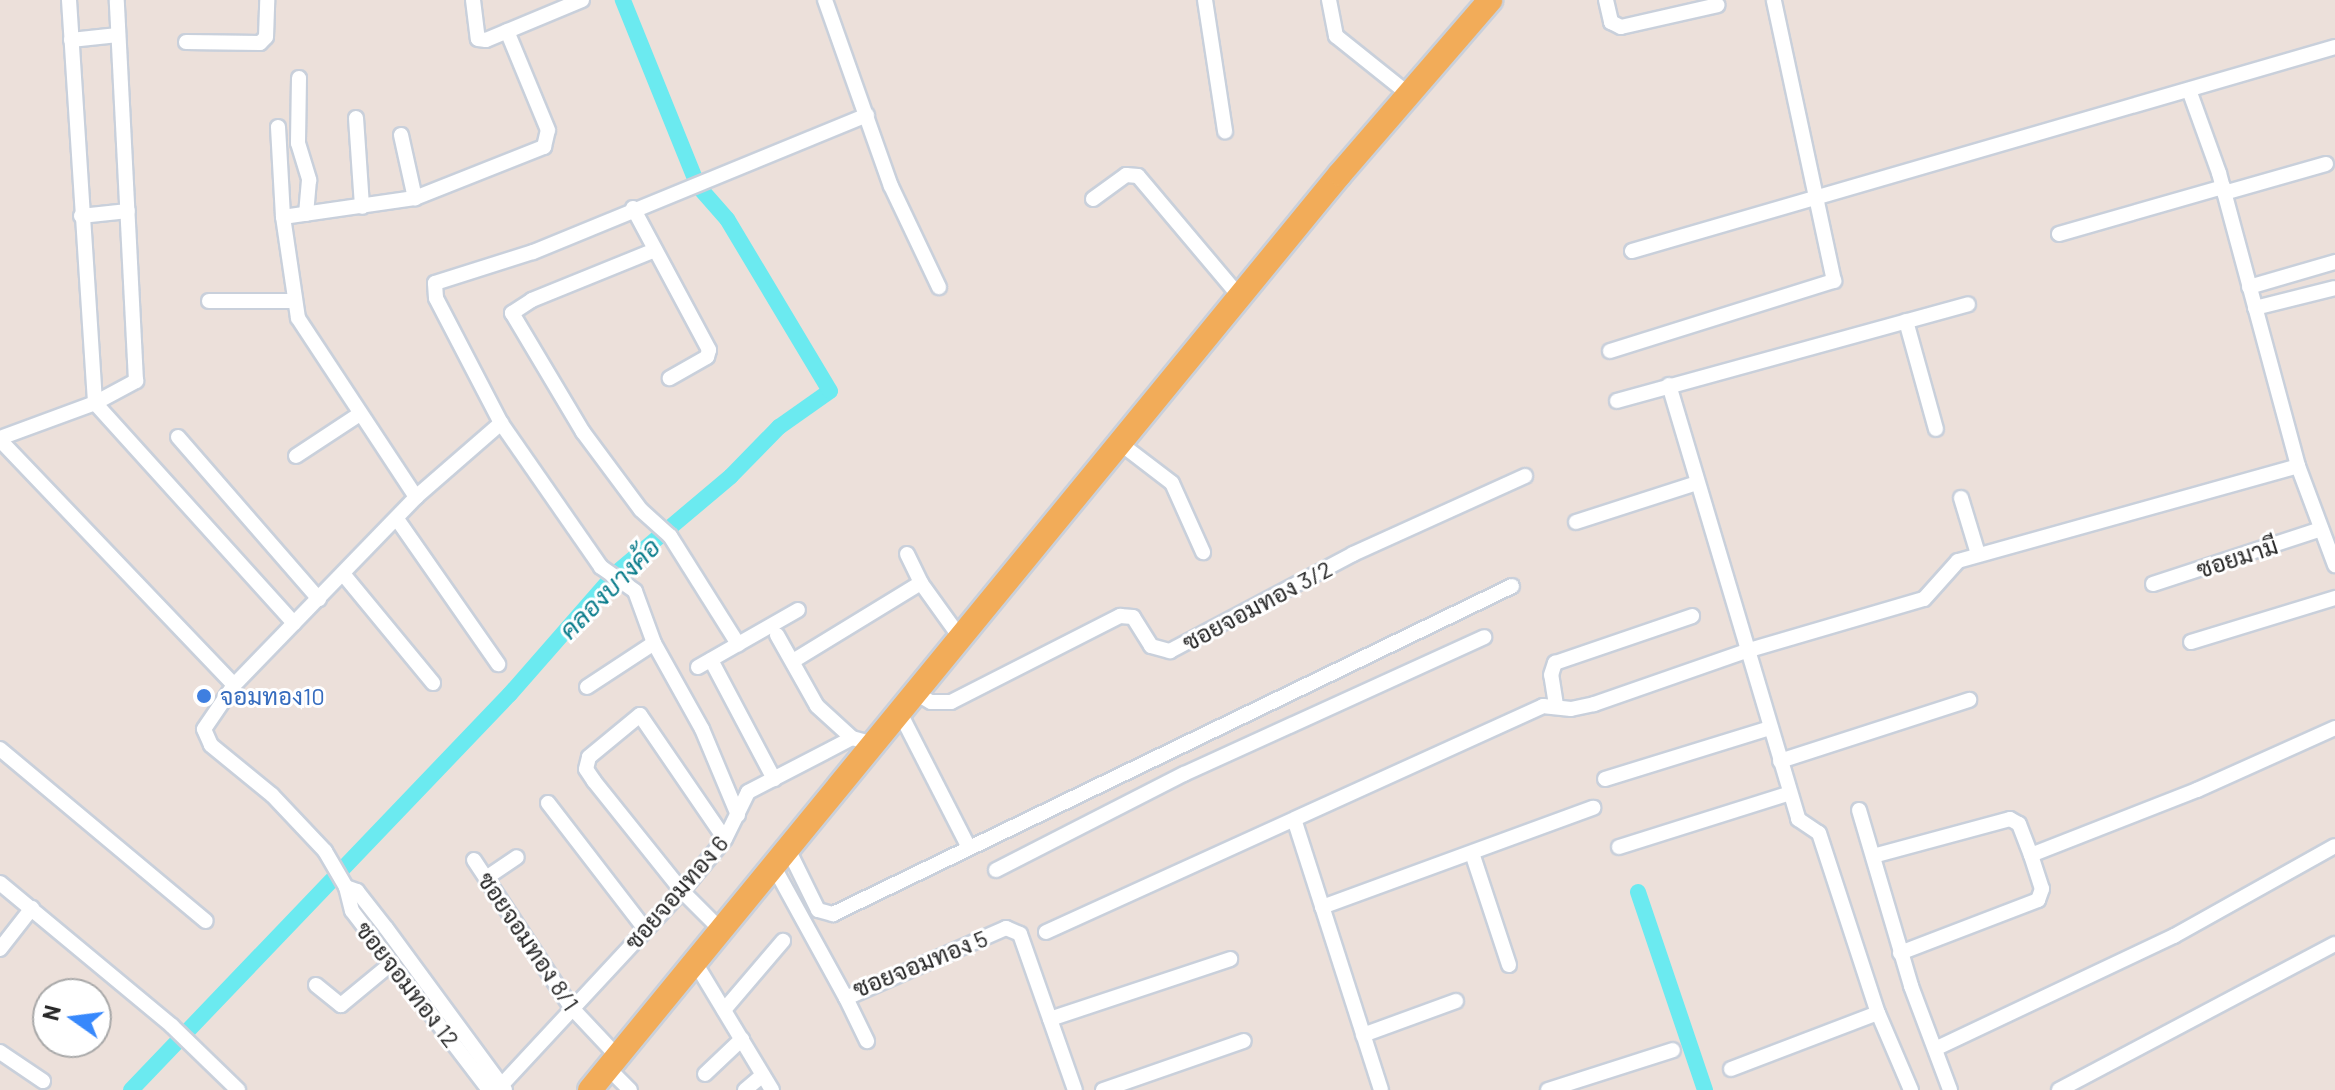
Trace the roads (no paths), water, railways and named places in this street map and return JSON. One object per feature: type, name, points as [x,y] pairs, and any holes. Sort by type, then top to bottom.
[{"type":"main road","points":[[590,1090],[781,858],[864,741],[900,713],[917,694],[1240,297],[1490,0]]},
{"type":"street","points":[[69,0],[95,403],[294,623]]},
{"type":"street","points":[[117,0],[138,370],[130,387],[0,439],[234,685],[344,575],[416,497],[501,423]]},
{"type":"street","points":[[186,42],[260,43],[266,37],[267,0]]},
{"type":"street","points":[[473,0],[478,39],[507,31],[582,0]]},
{"type":"street","points":[[825,0],[891,186],[939,287]]},
{"type":"street","points":[[1205,0],[1225,131]]},
{"type":"street","points":[[1329,0],[1336,36],[1411,96]]},
{"type":"street","points":[[1606,0],[1611,22],[1621,27],[1718,5]]},
{"type":"street","points":[[1610,351],[1832,284],[1835,278],[1815,201],[1774,0]]},
{"type":"street","points":[[294,216],[415,198],[505,166],[549,141],[507,31]]},
{"type":"street","points":[[71,40],[118,35]]},
{"type":"street","points":[[1632,251],[1815,201],[2335,47]]},
{"type":"street","points":[[294,216],[309,180],[298,143],[299,78]]},
{"type":"street","points":[[2189,90],[2223,190],[2298,466],[2335,565]]},
{"type":"street","points":[[738,815],[702,729],[654,643],[635,591],[615,576],[501,423],[436,298],[435,283],[533,252],[683,187],[867,115]]},
{"type":"street","points":[[356,118],[362,207]]},
{"type":"street","points":[[278,127],[294,216],[292,301],[319,356],[416,497]]},
{"type":"street","points":[[401,135],[415,198]]},
{"type":"street","points":[[2059,234],[2326,164]]},
{"type":"street","points":[[1093,199],[1126,175],[1138,176],[1240,297]]},
{"type":"street","points":[[633,208],[709,350],[707,357],[670,378]]},
{"type":"street","points":[[81,216],[128,211]]},
{"type":"street","points":[[655,250],[532,300],[512,313],[583,432],[641,510],[666,530],[738,644]]},
{"type":"street","points":[[2249,287],[2335,262]]},
{"type":"street","points":[[2255,308],[2335,288]]},
{"type":"street","points":[[209,301],[292,301]]},
{"type":"street","points":[[1617,401],[1968,304]]},
{"type":"street","points":[[1906,321],[1936,429]]},
{"type":"street","points":[[1669,385],[1798,819],[1819,833],[1878,1013],[1911,1090]]},
{"type":"street","points":[[296,456],[360,414]]},
{"type":"street","points":[[178,437],[319,599]]},
{"type":"street","points":[[1121,444],[1172,483],[1203,552]]},
{"type":"street","points":[[1046,932],[1295,822],[1543,706],[1571,709],[1594,704],[1746,651],[1924,599],[1958,561],[1978,554],[2298,466]]},
{"type":"street","name":"ซอยจอมทอง 3/2","points":[[917,694],[931,702],[951,702],[1120,616],[1133,617],[1151,646],[1170,651],[1353,554],[1525,476]]},
{"type":"street","points":[[1576,522],[1697,483]]},
{"type":"street","points":[[1961,498],[1978,554]]},
{"type":"street","points":[[397,519],[498,664]]},
{"type":"street","name":"ซอยมามี","points":[[2153,584],[2321,529]]},
{"type":"street","points":[[907,554],[921,583],[962,640]]},
{"type":"street","points":[[344,575],[433,683]]},
{"type":"street","points":[[793,661],[921,583]]},
{"type":"street","points":[[781,858],[825,914],[1512,586]]},
{"type":"street","points":[[2191,642],[2335,598]]},
{"type":"street","points":[[774,779],[705,664],[798,610]]},
{"type":"street","points":[[1556,705],[1551,675],[1555,663],[1692,616]]},
{"type":"street","points":[[777,635],[817,706],[864,741]]},
{"type":"street","points":[[996,870],[1184,774],[1484,637]]},
{"type":"street","points":[[587,687],[654,643]]},
{"type":"street","name":"ซอยจอมทอง 12","points":[[234,685],[208,720],[204,737],[325,851],[343,882],[352,911],[498,1089]]},
{"type":"street","points":[[1780,761],[1969,700]]},
{"type":"street","points":[[900,713],[968,846]]},
{"type":"street","points":[[722,931],[682,891],[586,769],[589,757],[635,714],[646,721],[725,839]]},
{"type":"street","points":[[1605,779],[1770,728]]},
{"type":"street","points":[[2031,855],[2197,790],[2335,728]]},
{"type":"street","name":"ซอยจอมทอง 6","points":[[498,1089],[682,891],[725,839],[744,797],[774,779],[864,741]]},
{"type":"street","points":[[0,749],[206,921]]},
{"type":"street","points":[[1172,750],[1184,774]]},
{"type":"street","points":[[1619,847],[1790,793]]},
{"type":"street","points":[[548,803],[645,929]]},
{"type":"street","points":[[1322,907],[1593,808]]},
{"type":"street","points":[[1859,810],[1900,953],[1937,1048],[1945,1088]]},
{"type":"street","points":[[1873,856],[2010,819],[2019,824],[2042,889],[2038,900],[1900,953]]},
{"type":"street","points":[[1295,822],[1381,1090]]},
{"type":"street","points":[[1937,1048],[2174,936],[2335,846]]},
{"type":"street","points":[[1472,853],[1509,965]]},
{"type":"street","points":[[486,878],[517,857]]},
{"type":"street","name":"ซอยจอมทอง 5","points":[[781,858],[846,998],[935,955],[1012,928],[1030,955],[1075,1090]]},
{"type":"street","name":"ซอยจอมทอง 8/1","points":[[474,860],[630,1090]]},
{"type":"street","points":[[343,882],[357,891],[386,928],[498,1089]]},
{"type":"street","points":[[0,883],[172,1026],[238,1090]]},
{"type":"street","points":[[0,949],[32,908]]},
{"type":"street","points":[[724,1010],[783,941]]},
{"type":"street","points":[[2059,1090],[2335,944]]},
{"type":"street","points":[[1050,1019],[1230,959]]},
{"type":"street","points":[[316,985],[341,1005],[393,962]]},
{"type":"street","points":[[696,964],[772,1090]]},
{"type":"street","points":[[846,998],[867,1041]]},
{"type":"street","points":[[1363,1035],[1456,1001]]},
{"type":"street","points":[[1731,1069],[1878,1013]]},
{"type":"street","points":[[705,1074],[742,1039]]},
{"type":"street","points":[[1103,1090],[1244,1041]]},
{"type":"street","points":[[1548,1090],[1574,1086],[1673,1050]]},
{"type":"street","points":[[0,1052],[43,1081]]},
{"type":"street","points":[[745,1090],[763,1075]]},
{"type":"waterway","name":"คลองบางค้อ","points":[[131,1090],[510,694],[616,573],[731,476],[779,427],[830,391],[727,219],[698,186],[623,0]]},
{"type":"waterway","points":[[1638,892],[1705,1090]]},
{"type":"place","name":"จอมทอง10","points":[[204,696]]}]
